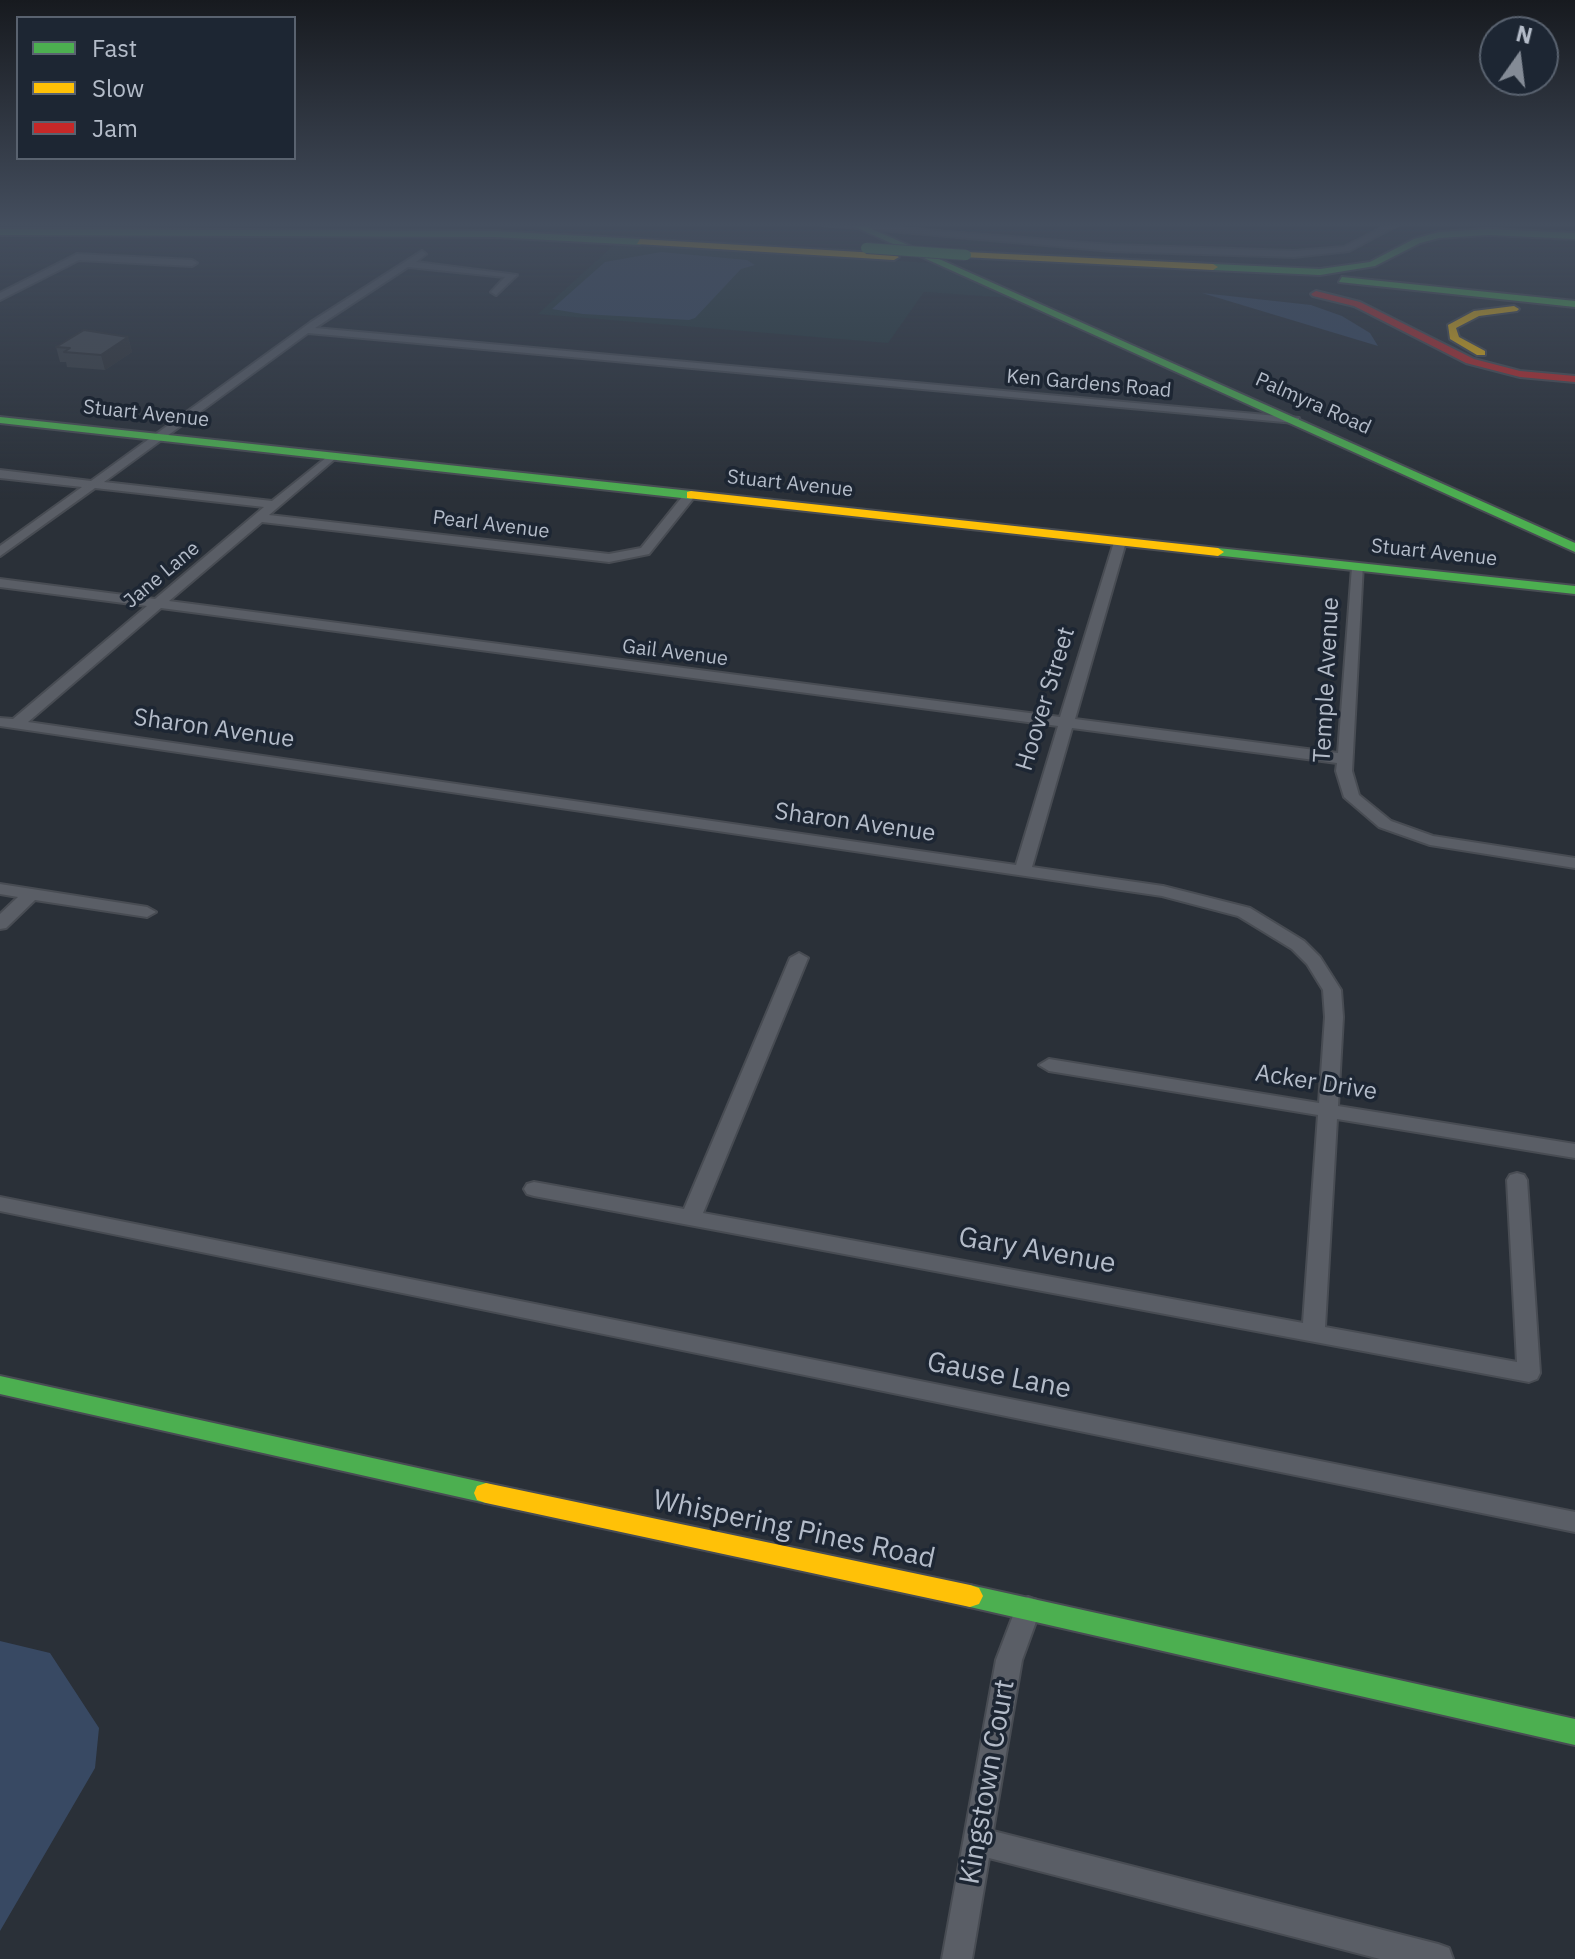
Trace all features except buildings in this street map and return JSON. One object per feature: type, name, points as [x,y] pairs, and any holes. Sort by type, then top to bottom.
[{"type":"main road","name":"Palmyra Road","points":[[1062,316],[1575,548]]},
{"type":"main road","points":[[1381,316],[1449,351],[1487,366],[1575,379]]},
{"type":"main road","points":[[1469,316],[1461,319],[1450,331],[1461,344],[1491,357],[1575,370]]},
{"type":"main road","name":"Stuart Avenue","points":[[0,420],[1575,590]]},
{"type":"main road","name":"Whispering Pines Road","points":[[0,1385],[386,1472],[1028,1608],[1575,1732]]},
{"type":"street","points":[[0,552],[328,316]]},
{"type":"street","name":"Ken Gardens Road","points":[[307,330],[1295,420]]},
{"type":"street","name":"Jane Lane","points":[[8,723],[159,603],[332,456]]},
{"type":"street","points":[[0,474],[275,505]]},
{"type":"street","name":"Pearl Avenue","points":[[261,518],[609,558],[645,551],[690,495]]},
{"type":"street","name":"Hoover Street","points":[[1022,871],[1120,542]]},
{"type":"street","name":"Temple Avenue","points":[[1358,567],[1345,759],[1348,790],[1352,797],[1385,824],[1454,846],[1575,863]]},
{"type":"street","name":"Gail Avenue","points":[[0,583],[1345,759]]},
{"type":"street","name":"Sharon Avenue","points":[[8,723],[1163,891],[1223,904],[1266,923],[1291,939],[1314,961],[1332,990],[1334,1017],[1314,1332]]},
{"type":"street","points":[[0,889],[147,912]]},
{"type":"street","points":[[0,924],[31,894]]},
{"type":"street","points":[[691,1217],[799,958]]},
{"type":"street","name":"Acker Drive","points":[[1049,1065],[1575,1151]]},
{"type":"street","name":"Gary Avenue","points":[[534,1189],[1529,1373],[1517,1180]]},
{"type":"street","name":"Gause Lane","points":[[0,1204],[1575,1522]]},
{"type":"street","name":"Kingstown Court","points":[[957,1959],[1009,1660],[1028,1608]]},
{"type":"street","points":[[977,1841],[1438,1959]]},
{"type":"green space","points":[[567,316],[907,316],[888,343]]},
{"type":"water","points":[[626,316],[696,316],[689,320]]},
{"type":"water","points":[[1280,316],[1343,316],[1370,333],[1378,346]]},
{"type":"water","points":[[0,1641],[50,1653],[99,1728],[95,1768],[0,1931]]},
{"type":"traffic: fast","points":[[1059,316],[1575,548]]},
{"type":"traffic: fast","points":[[0,420],[691,495]]},
{"type":"traffic: fast","points":[[1218,552],[1575,590]]},
{"type":"traffic: fast","points":[[0,1385],[486,1493]]},
{"type":"traffic: fast","points":[[970,1596],[1575,1732]]},
{"type":"traffic: slow","points":[[1471,316],[1451,327],[1455,339],[1481,353]]},
{"type":"traffic: slow","points":[[691,495],[1218,552]]},
{"type":"traffic: slow","points":[[486,1493],[970,1596]]},
{"type":"traffic: jam","points":[[1382,316],[1470,361],[1520,374],[1575,379]]}]
